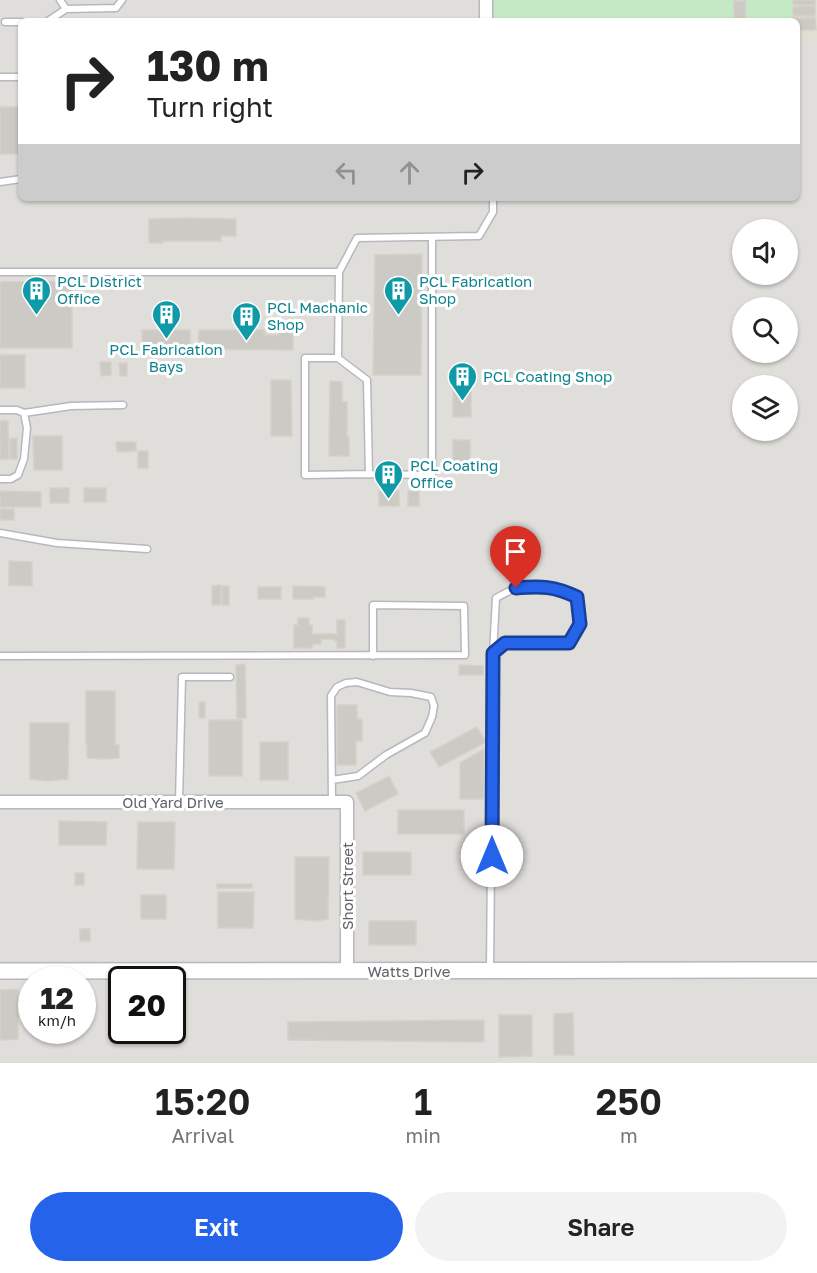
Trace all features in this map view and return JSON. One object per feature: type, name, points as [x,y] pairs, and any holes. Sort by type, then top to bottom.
[{"type":"street","points":[[486,0],[486,18]]},
{"type":"street","name":"Old Yard Drive","points":[[0,802],[347,802]]},
{"type":"street","name":"Short Street","points":[[347,802],[347,971]]},
{"type":"street","name":"Watts Drive","points":[[0,971],[817,970]]},
{"type":"lane","points":[[60,0],[66,9]]},
{"type":"lane","points":[[52,18],[66,9],[116,8],[122,0]]},
{"type":"lane","points":[[5,22],[18,22]]},
{"type":"lane","points":[[0,77],[18,77]]},
{"type":"lane","points":[[0,182],[18,179]]},
{"type":"lane","points":[[338,358],[339,272],[357,238],[479,236],[493,212],[493,201]]},
{"type":"lane","points":[[369,474],[367,380],[338,358],[305,358],[305,475],[432,476],[432,237]]},
{"type":"lane","points":[[0,272],[339,272]]},
{"type":"lane","points":[[0,410],[16,410],[24,413],[71,406],[123,405]]},
{"type":"lane","points":[[0,479],[11,479],[18,475],[24,459],[27,428],[24,413]]},
{"type":"lane","points":[[0,533],[57,543],[147,549]]},
{"type":"lane","points":[[490,970],[493,653],[496,598],[516,588],[538,586],[562,590],[577,597],[580,624],[569,643],[505,643],[493,653]]},
{"type":"lane","points":[[0,656],[373,656],[465,656],[464,606],[373,605],[373,656]]},
{"type":"lane","points":[[180,802],[182,677],[230,677]]},
{"type":"lane","points":[[332,780],[357,776],[386,755],[425,733],[434,706],[431,697],[390,692],[357,682],[337,687],[331,696],[332,802]]},
{"type":"shaded area","points":[[0,0],[489,0],[489,18],[18,18],[18,201],[800,201],[800,44],[817,44],[817,1063],[0,1063]]},
{"type":"shaded area","points":[[794,0],[817,0],[817,44],[800,44],[800,18],[794,18]]},
{"type":"green space","points":[[489,0],[794,0],[794,18],[489,18]]},
{"type":"building","points":[[793,0],[815,0],[815,5],[793,5]]},
{"type":"building","points":[[734,1],[746,1],[745,18],[734,18]]},
{"type":"building","points":[[815,6],[815,16],[793,16],[793,7]]},
{"type":"building","points":[[800,18],[815,18],[816,30],[800,30]]},
{"type":"building","points":[[0,107],[18,107],[18,154],[0,154]]},
{"type":"building","points":[[149,219],[236,219],[236,236],[221,236],[221,241],[149,243]]},
{"type":"building","name":"PCL Fabrication Shop","points":[[422,254],[421,375],[373,375],[375,255]]},
{"type":"building","name":"PCL District Office","points":[[72,281],[72,348],[0,348],[0,282]]},
{"type":"building","name":"PCL Fabrication Bays","points":[[142,330],[190,330],[190,350],[142,350]]},
{"type":"building","name":"PCL Machanic Shop","points":[[199,330],[265,330],[265,335],[279,335],[279,331],[293,331],[293,350],[198,349]]},
{"type":"building","points":[[0,355],[25,355],[25,388],[0,388]]},
{"type":"building","points":[[100,362],[111,362],[111,375],[101,376]]},
{"type":"building","points":[[119,363],[127,363],[127,376],[120,376]]},
{"type":"building","points":[[271,380],[291,380],[292,436],[271,436]]},
{"type":"building","points":[[330,381],[342,382],[342,402],[347,402],[349,456],[329,456]]},
{"type":"building","name":"PCL Coating Shop","points":[[453,386],[471,386],[471,417],[453,417]]},
{"type":"building","points":[[0,421],[8,421],[9,459],[0,459]]},
{"type":"building","points":[[33,436],[62,436],[62,470],[34,470]]},
{"type":"building","points":[[17,438],[17,459],[10,459],[10,439]]},
{"type":"building","points":[[453,440],[470,440],[470,471],[453,471]]},
{"type":"building","points":[[116,442],[136,442],[136,451],[117,452]]},
{"type":"building","points":[[138,451],[148,451],[148,468],[138,468]]},
{"type":"building","points":[[50,488],[69,488],[69,503],[50,503]]},
{"type":"building","points":[[84,488],[106,488],[106,502],[84,502]]},
{"type":"building","points":[[0,491],[41,492],[41,507],[0,507]]},
{"type":"building","name":"PCL Coating Office","points":[[379,491],[399,491],[399,506],[379,506]]},
{"type":"building","points":[[408,491],[419,491],[419,506],[408,506]]},
{"type":"building","points":[[0,509],[14,509],[14,520],[0,520]]},
{"type":"building","points":[[9,561],[32,562],[32,586],[9,585]]},
{"type":"building","points":[[221,585],[221,605],[212,605],[212,586]]},
{"type":"building","points":[[222,586],[229,586],[229,605],[222,605]]},
{"type":"building","points":[[293,586],[325,587],[325,597],[293,599]]},
{"type":"building","points":[[258,587],[281,587],[281,599],[258,599]]},
{"type":"building","points":[[298,618],[309,618],[312,634],[337,634],[337,620],[345,620],[345,648],[337,648],[337,641],[334,639],[321,639],[321,644],[312,644],[312,648],[294,648],[294,625],[298,625]]},
{"type":"building","points":[[245,664],[246,718],[237,718],[236,665]]},
{"type":"building","points":[[459,665],[483,666],[483,675],[459,675]]},
{"type":"building","points":[[86,691],[115,691],[115,745],[119,745],[119,758],[87,758]]},
{"type":"building","points":[[199,702],[205,702],[205,718],[199,718]]},
{"type":"building","points":[[337,705],[357,705],[357,719],[362,719],[362,741],[356,741],[356,765],[337,765]]},
{"type":"building","points":[[209,720],[242,720],[242,776],[209,776]]},
{"type":"building","points":[[30,723],[69,723],[68,779],[48,781],[30,779]]},
{"type":"building","points":[[477,727],[486,742],[439,767],[430,752]]},
{"type":"building","points":[[260,742],[288,742],[288,780],[260,780]]},
{"type":"building","points":[[484,749],[484,799],[460,799],[460,763]]},
{"type":"building","points":[[389,776],[398,794],[365,811],[356,793]]},
{"type":"building","points":[[398,810],[464,810],[464,834],[398,834]]},
{"type":"building","points":[[59,821],[107,822],[106,845],[59,845]]},
{"type":"building","points":[[138,822],[175,822],[174,869],[137,869]]},
{"type":"building","points":[[363,852],[411,852],[411,875],[363,875]]},
{"type":"building","points":[[295,857],[329,857],[328,919],[316,921],[295,919]]},
{"type":"building","points":[[75,873],[84,873],[84,885],[75,885]]},
{"type":"building","points":[[217,884],[252,884],[252,888],[217,888]]},
{"type":"building","points":[[218,892],[254,892],[253,928],[218,928]]},
{"type":"building","points":[[141,895],[166,895],[166,919],[141,919]]},
{"type":"building","points":[[369,921],[416,921],[416,945],[369,945]]},
{"type":"building","points":[[80,929],[90,929],[90,941],[80,941]]},
{"type":"building","points":[[18,989],[18,1039],[0,1040],[0,990]]},
{"type":"building","points":[[573,1013],[574,1055],[554,1055],[554,1014]]},
{"type":"building","points":[[499,1015],[532,1015],[532,1056],[499,1057]]},
{"type":"building","points":[[484,1020],[484,1042],[288,1040],[288,1022]]},
{"type":"place","name":"PCL District Office","points":[[36,316]]},
{"type":"place","name":"PCL Fabrication Shop","points":[[398,316]]},
{"type":"place","name":"PCL Fabrication Bays","points":[[166,340]]},
{"type":"place","name":"PCL Machanic Shop","points":[[246,342]]},
{"type":"place","name":"PCL Coating Shop","points":[[462,402]]},
{"type":"place","name":"PCL Coating Office","points":[[389,500]]},
{"type":"route","points":[[492,856],[493,653],[505,643],[569,643],[580,624],[577,597],[562,590],[538,586],[516,588]]}]
